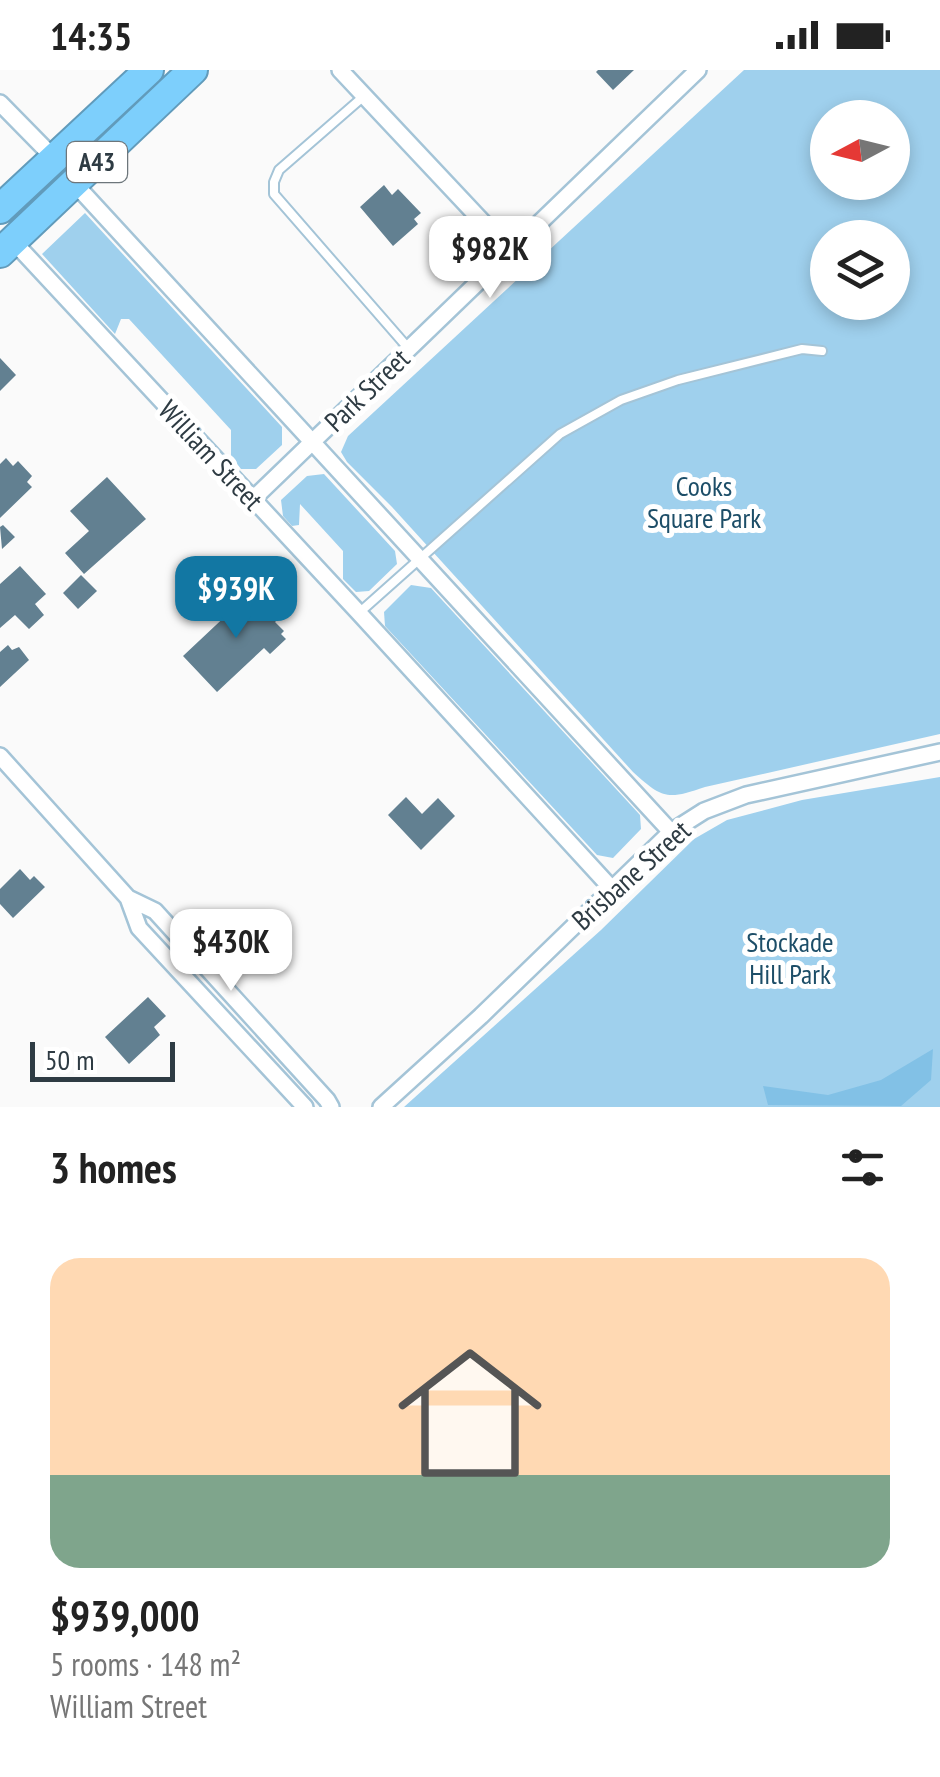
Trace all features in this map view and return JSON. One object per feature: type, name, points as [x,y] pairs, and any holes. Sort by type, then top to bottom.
[{"type":"highway","name":"A43","points":[[0,209],[149,70]]},
{"type":"highway","name":"A43","points":[[6,247],[193,70]]},
{"type":"street","points":[[340,70],[510,251]]},
{"type":"street","name":"Park Street","points":[[252,500],[698,70]]},
{"type":"street","points":[[0,104],[54,158]]},
{"type":"street","points":[[74,184],[671,832]]},
{"type":"street","name":"William Street","points":[[6,247],[359,613],[612,889]]},
{"type":"street","name":"Brisbane Street","points":[[381,1107],[671,832],[704,811],[746,795],[940,752]]},
{"type":"street","points":[[0,756],[128,898],[139,928],[306,1107]]},
{"type":"street","points":[[128,898],[155,911],[331,1107]]},
{"type":"lane","points":[[364,96],[282,167],[274,182],[274,194],[409,348]]},
{"type":"lane","points":[[359,613],[560,434],[621,400],[678,380],[802,349],[822,352]]},
{"type":"green space","name":"Cooks Square Park","points":[[744,70],[940,70],[940,734],[682,794],[659,792],[633,772],[341,452],[348,436]]},
{"type":"green space","points":[[85,213],[282,427],[282,445],[256,469],[241,469],[231,456],[231,430],[129,319],[121,319],[115,334],[42,254]]},
{"type":"green space","points":[[324,474],[395,551],[397,564],[369,591],[356,592],[343,579],[343,551],[300,504],[299,525],[292,526],[283,516],[281,500],[307,476]]},
{"type":"green space","points":[[411,585],[431,588],[640,815],[641,829],[613,858],[597,855],[385,626],[384,612]]},
{"type":"green space","name":"Stockade Hill Park","points":[[940,777],[940,1107],[404,1107],[601,930],[694,839],[727,820],[802,800]]},
{"type":"shaded area","points":[[933,1049],[931,1080],[901,1106],[768,1105],[763,1086],[828,1095],[881,1080]]},
{"type":"building","points":[[598,70],[634,70],[613,90]]},
{"type":"building","points":[[384,185],[392,195],[398,189],[421,213],[414,219],[418,224],[393,246],[360,207]]},
{"type":"building","points":[[0,358],[16,375],[0,391]]},
{"type":"building","points":[[6,458],[13,466],[18,461],[32,476],[27,482],[32,487],[0,518],[0,464]]},
{"type":"building","points":[[107,477],[146,519],[84,574],[65,553],[89,531],[70,511]]},
{"type":"building","points":[[3,525],[15,537],[2,549],[0,527]]},
{"type":"building","points":[[20,566],[46,594],[35,604],[44,615],[29,629],[15,615],[0,628],[0,584]]},
{"type":"building","points":[[81,575],[97,591],[78,609],[63,593]]},
{"type":"building","points":[[249,594],[257,603],[271,600],[278,609],[275,622],[286,639],[270,654],[264,648],[217,692],[183,656]]},
{"type":"building","points":[[8,645],[12,650],[19,647],[29,660],[0,687],[0,652]]},
{"type":"building","points":[[406,797],[422,814],[438,798],[455,816],[421,850],[388,815]]},
{"type":"building","points":[[20,869],[30,880],[34,876],[45,887],[13,918],[0,904],[0,889]]},
{"type":"building","points":[[148,997],[166,1016],[154,1027],[160,1035],[129,1064],[105,1037]]}]
